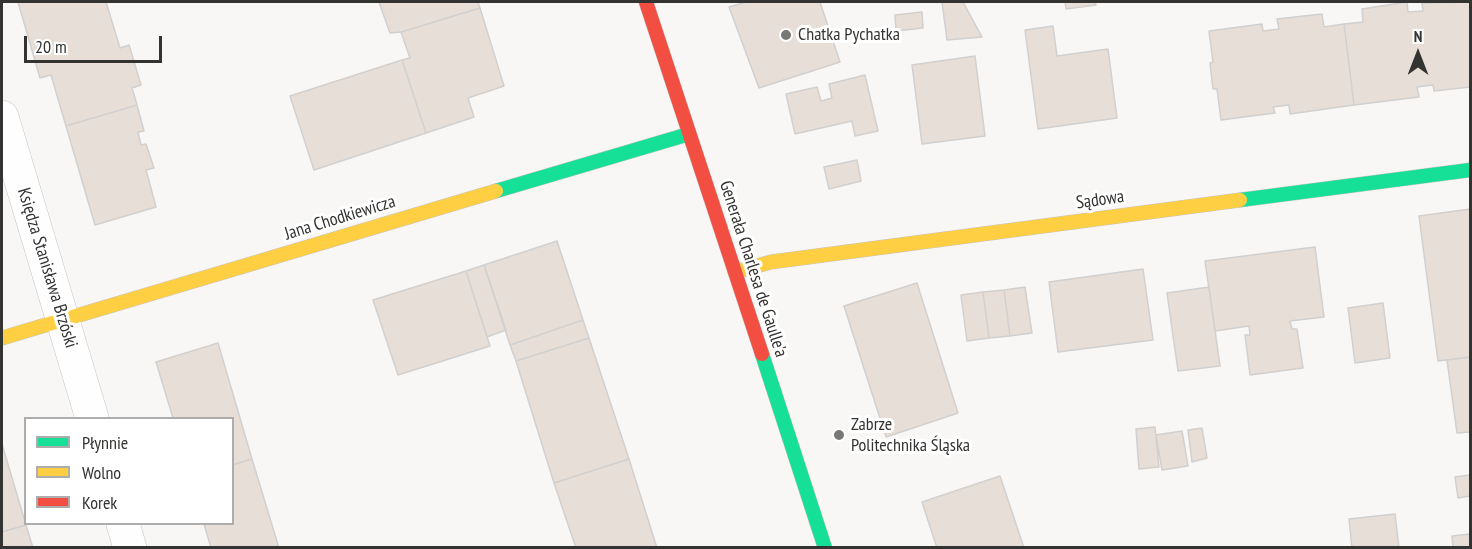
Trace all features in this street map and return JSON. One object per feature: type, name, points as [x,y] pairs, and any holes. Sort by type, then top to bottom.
[{"type":"street","name":"Generała Charlesa de Gaulle'a","points":[[646,2],[825,548]]},
{"type":"street","name":"Księdza Stanisława Brzóski","points":[[2,117],[92,417]]},
{"type":"street","name":"Jana Chodkiewicza","points":[[2,338],[689,134]]},
{"type":"street","name":"Sądowa","points":[[735,272],[771,262],[1470,170]]},
{"type":"street","points":[[123,525],[130,548]]},
{"type":"building","points":[[18,2],[106,2],[120,48],[129,45],[141,85],[132,88],[137,105],[66,126],[51,75],[40,78]]},
{"type":"building","points":[[379,2],[478,2],[480,8],[401,32],[390,33]]},
{"type":"building","points":[[746,2],[820,2],[840,62],[759,88],[729,7]]},
{"type":"building","points":[[942,2],[963,2],[982,37],[947,40]]},
{"type":"building","points":[[1065,2],[1095,2],[1096,5],[1066,9]]},
{"type":"building","points":[[1407,2],[1408,12],[1423,11],[1422,3],[1470,2],[1470,87],[1434,91],[1433,85],[1417,87],[1419,97],[1354,105],[1344,24],[1363,22],[1362,9]]},
{"type":"building","points":[[480,8],[504,86],[468,98],[474,117],[426,133],[402,60],[410,58],[401,32]]},
{"type":"building","points":[[922,12],[923,28],[896,31],[895,15]]},
{"type":"building","points":[[1322,14],[1324,27],[1344,24],[1354,105],[1290,114],[1289,105],[1273,107],[1275,113],[1221,120],[1217,89],[1213,89],[1210,63],[1213,62],[1209,31],[1262,24],[1263,31],[1279,29],[1277,19]]},
{"type":"building","points":[[1053,26],[1057,56],[1108,49],[1117,118],[1038,129],[1025,30]]},
{"type":"building","points":[[975,56],[985,136],[922,144],[912,65]]},
{"type":"building","points":[[402,60],[426,133],[314,170],[290,96]]},
{"type":"building","points":[[865,75],[878,131],[855,136],[852,121],[795,134],[786,94],[817,87],[821,101],[832,98],[829,84]]},
{"type":"building","points":[[137,105],[144,131],[138,132],[141,145],[146,144],[154,168],[146,170],[156,207],[95,225],[66,126]]},
{"type":"building","points":[[857,160],[861,181],[829,189],[824,167]]},
{"type":"building","points":[[1470,209],[1470,357],[1438,361],[1419,216]]},
{"type":"building","points":[[557,241],[583,320],[510,345],[484,265]]},
{"type":"building","points":[[1315,247],[1324,317],[1290,321],[1292,329],[1297,329],[1303,368],[1250,375],[1245,335],[1250,335],[1249,326],[1215,331],[1205,261]]},
{"type":"building","points":[[484,265],[506,330],[487,337],[466,271]]},
{"type":"building","points":[[1143,269],[1153,340],[1058,352],[1049,282]]},
{"type":"building","points":[[466,271],[490,346],[398,375],[373,300]]},
{"type":"building","points":[[917,283],[958,413],[886,437],[844,306]]},
{"type":"building","points":[[1025,287],[1032,333],[1010,336],[1004,290]]},
{"type":"building","points":[[1209,287],[1220,366],[1178,371],[1167,293]]},
{"type":"building","points":[[1004,290],[1010,336],[989,338],[983,292]]},
{"type":"building","points":[[983,292],[989,338],[967,341],[961,295]]},
{"type":"building","points":[[1383,303],[1390,358],[1355,363],[1348,308]]},
{"type":"building","points":[[583,320],[589,338],[516,361],[510,345]]},
{"type":"building","points":[[589,338],[629,459],[554,483],[516,361]]},
{"type":"building","points":[[218,343],[252,459],[234,464],[234,417],[173,417],[156,362]]},
{"type":"building","points":[[1470,357],[1470,432],[1457,433],[1447,360]]},
{"type":"building","points":[[1155,427],[1159,467],[1139,469],[1136,429]]},
{"type":"building","points":[[1202,428],[1207,458],[1192,462],[1188,430]]},
{"type":"building","points":[[1182,431],[1188,466],[1162,470],[1156,435]]},
{"type":"building","points":[[2,444],[24,525],[26,525],[2,532]]},
{"type":"building","points":[[252,459],[279,548],[211,548],[204,525],[234,525],[234,464]]},
{"type":"building","points":[[629,459],[657,548],[576,548],[554,483]]},
{"type":"building","points":[[1470,475],[1470,496],[1458,498],[1455,477]]},
{"type":"building","points":[[1000,476],[1024,548],[937,548],[922,502]]},
{"type":"building","points":[[1395,514],[1399,548],[1352,548],[1349,519]]},
{"type":"building","points":[[26,525],[33,548],[2,548],[2,532]]},
{"type":"building","points":[[1470,534],[1470,548],[1453,548],[1452,536]]},
{"type":"traffic: fast","points":[[496,191],[689,134]]},
{"type":"traffic: fast","points":[[1240,200],[1470,170]]},
{"type":"traffic: fast","points":[[762,354],[825,548]]},
{"type":"traffic: slow","points":[[2,338],[496,191]]},
{"type":"traffic: slow","points":[[735,272],[771,262],[1240,200]]},
{"type":"traffic: jam","points":[[646,2],[762,354]]},
{"type":"place","name":"Chatka Pychatka","points":[[786,35]]},
{"type":"place","name":"Zabrze Politechnika Śląska","points":[[839,435]]}]
